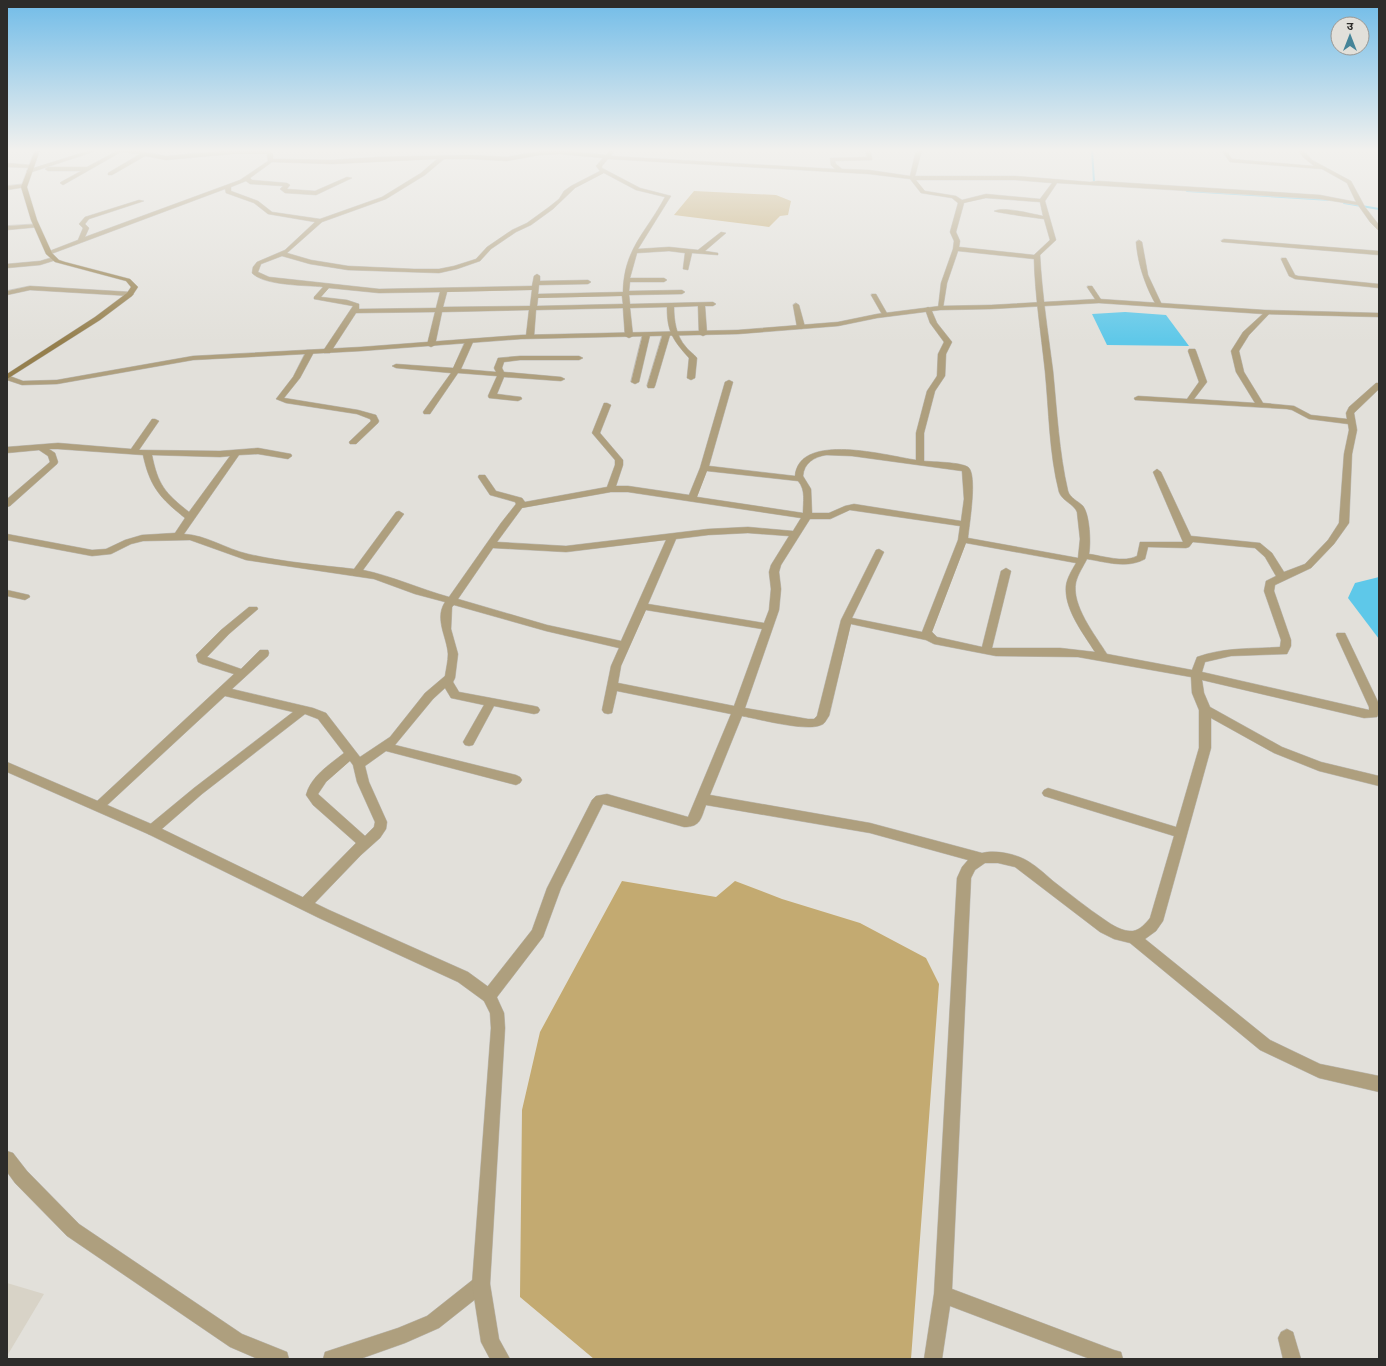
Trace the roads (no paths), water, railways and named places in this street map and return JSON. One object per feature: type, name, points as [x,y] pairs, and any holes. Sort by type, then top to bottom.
[{"type":"main road","points":[[7,377],[100,316],[131,294],[135,287],[128,280],[63,263],[54,259],[49,253],[33,214]]},
{"type":"street","points":[[80,242],[86,228],[82,224],[87,218],[100,214]]},
{"type":"street","points":[[49,253],[155,214]]},
{"type":"street","points":[[275,214],[320,221]]},
{"type":"street","points":[[341,214],[320,221],[283,254],[259,263],[256,267],[255,273],[268,279],[379,291],[444,290],[537,282],[588,282]]},
{"type":"street","points":[[283,254],[310,262],[348,268],[439,271],[455,268],[478,260],[489,248],[542,214]]},
{"type":"street","points":[[628,336],[626,305],[627,272],[634,251],[657,214]]},
{"type":"street","points":[[940,308],[944,283],[956,250],[957,241],[953,232],[958,214]]},
{"type":"street","points":[[1024,214],[1047,218]]},
{"type":"street","points":[[1046,214],[1053,240],[1038,253],[1036,257],[1056,447],[1064,494],[1068,500],[1080,508],[1082,515],[1085,550],[1083,558],[1073,577],[1070,591],[1073,603],[1079,615],[1104,658]]},
{"type":"street","points":[[1368,214],[1379,229]]},
{"type":"street","points":[[7,228],[37,226]]},
{"type":"street","points":[[701,251],[723,233]]},
{"type":"street","points":[[1224,240],[1379,253]]},
{"type":"street","points":[[1138,242],[1140,260],[1150,289],[1159,305]]},
{"type":"street","points":[[634,251],[669,249],[701,251],[716,254]]},
{"type":"street","points":[[686,269],[689,250]]},
{"type":"street","points":[[956,250],[1036,257]]},
{"type":"street","points":[[7,266],[33,264],[54,259]]},
{"type":"street","points":[[1284,260],[1292,276],[1297,278],[1379,286]]},
{"type":"street","points":[[12,273],[33,264]]},
{"type":"street","points":[[626,280],[664,280]]},
{"type":"street","points":[[530,336],[537,282]]},
{"type":"street","points":[[327,351],[355,311],[357,305],[316,298],[316,296],[328,286]]},
{"type":"street","points":[[1090,287],[1099,301]]},
{"type":"street","points":[[7,293],[30,288],[131,294]]},
{"type":"street","points":[[431,345],[438,310],[444,290]]},
{"type":"street","points":[[535,296],[682,292]]},
{"type":"street","points":[[874,295],[885,315]]},
{"type":"street","points":[[7,377],[22,383],[57,382],[193,358],[431,345],[530,336],[628,336],[738,332],[838,324],[885,315],[940,308],[1040,305],[1099,301],[1268,312],[1379,315]]},
{"type":"street","points":[[671,304],[670,315],[676,334],[683,348],[693,358],[690,378]]},
{"type":"street","points":[[701,304],[703,334]]},
{"type":"street","points":[[355,311],[713,304]]},
{"type":"street","points":[[796,305],[801,327]]},
{"type":"street","points":[[920,463],[920,433],[931,391],[942,376],[942,354],[948,342],[934,326],[928,309]]},
{"type":"street","points":[[1261,406],[1240,372],[1234,351],[1246,334],[1268,312]]},
{"type":"street","points":[[635,382],[646,335]]},
{"type":"street","points":[[651,386],[666,335]]},
{"type":"street","points":[[427,412],[456,371],[464,357],[469,342]]},
{"type":"street","points":[[1189,401],[1203,382],[1192,351]]},
{"type":"street","points":[[310,352],[296,378],[280,396],[280,399],[358,412],[373,417],[375,421],[372,425],[353,442]]},
{"type":"street","points":[[502,375],[498,368],[501,360],[505,359],[579,358]]},
{"type":"street","points":[[396,366],[561,379]]},
{"type":"street","points":[[502,375],[492,396],[494,398],[518,399]]},
{"type":"street","points":[[692,499],[704,468],[729,382]]},
{"type":"street","points":[[1133,937],[1147,930],[1156,921],[1205,748],[1205,710],[1198,693],[1196,673],[1201,660],[1212,655],[1229,651],[1283,651],[1286,646],[1286,640],[1270,591],[1270,583],[1308,566],[1331,542],[1344,523],[1348,454],[1352,426],[1350,413],[1352,409],[1379,385]]},
{"type":"street","points":[[1138,398],[1294,408],[1309,417],[1352,426]]},
{"type":"street","points":[[607,405],[596,433],[619,460],[619,465],[611,489]]},
{"type":"street","points":[[132,452],[155,421]]},
{"type":"street","points":[[7,504],[54,462],[52,455],[40,447]]},
{"type":"street","points":[[7,450],[40,447],[70,447],[147,453],[236,453],[258,451],[288,456]]},
{"type":"street","points":[[799,479],[798,474],[806,462],[815,454],[827,452],[959,467],[965,469],[967,473],[968,499],[963,540],[927,632],[929,637]]},
{"type":"street","points":[[147,453],[155,485],[168,500],[190,517]]},
{"type":"street","points":[[178,536],[190,517],[220,478],[236,453]]},
{"type":"street","points":[[489,996],[538,933],[554,888],[596,803],[600,799],[607,798],[684,822],[690,822],[694,819],[702,800],[738,711],[769,627],[774,610],[776,589],[774,572],[776,565],[807,516],[808,489],[805,483],[799,479],[704,468]]},
{"type":"street","points":[[963,540],[1083,558],[1122,561],[1135,561],[1142,557],[1143,544],[1186,545],[1188,543],[1187,539],[1157,472]]},
{"type":"street","points":[[482,477],[493,493],[519,500],[521,504],[520,506]]},
{"type":"street","points":[[366,843],[317,802],[312,795],[312,790],[318,782],[355,759],[386,747],[394,740],[429,696],[447,683],[452,671],[453,654],[446,629],[447,607],[490,545],[520,506],[611,489],[628,489],[807,516],[830,516],[854,507],[964,524]]},
{"type":"street","points":[[357,572],[399,514]]},
{"type":"street","points":[[490,545],[566,549],[673,535],[748,530],[796,534]]},
{"type":"street","points":[[608,710],[616,666],[673,535]]},
{"type":"street","points":[[7,537],[102,554],[142,538],[178,536],[192,537],[246,557],[280,563],[357,572],[376,576],[419,592],[546,628],[626,646]]},
{"type":"street","points":[[1187,539],[1257,545],[1268,553],[1282,577]]},
{"type":"street","points":[[612,686],[805,723],[814,724],[820,721],[823,716],[846,620],[879,552]]},
{"type":"street","points":[[986,651],[1006,571]]},
{"type":"street","points":[[7,593],[25,597]]},
{"type":"street","points":[[642,606],[769,627]]},
{"type":"street","points":[[242,672],[206,661],[202,659],[201,655],[225,632],[254,609]]},
{"type":"street","points":[[846,620],[929,637],[934,640],[986,651],[1052,651],[1196,673],[1364,714],[1373,714],[1375,707],[1341,635]]},
{"type":"street","points":[[99,806],[264,653]]},
{"type":"street","points":[[447,683],[452,688],[455,695],[534,710]]},
{"type":"street","points":[[222,691],[303,710],[322,716],[355,759],[380,822],[380,829],[376,834],[342,864],[305,904]]},
{"type":"street","points":[[469,742],[490,702]]},
{"type":"street","points":[[152,830],[198,791],[303,710]]},
{"type":"street","points":[[1205,710],[1278,750],[1319,766],[1379,780]]},
{"type":"street","points":[[386,747],[516,780]]},
{"type":"street","points":[[7,767],[152,830],[463,978],[489,996],[496,1013],[498,1028],[481,1284],[490,1342],[501,1359]]},
{"type":"street","points":[[1048,792],[1180,833]]},
{"type":"street","points":[[702,800],[870,828],[980,858],[996,857],[1019,863],[1101,925],[1119,935],[1133,937],[1265,1045],[1319,1071],[1379,1084]]},
{"type":"street","points":[[933,1359],[943,1294],[964,878],[968,869],[980,858]]},
{"type":"street","points":[[7,1159],[21,1177],[73,1230],[236,1341],[280,1359]]},
{"type":"street","points":[[332,1359],[399,1337],[433,1322],[481,1284]]},
{"type":"street","points":[[943,1294],[1114,1359]]},
{"type":"street","points":[[1287,1338],[1292,1359]]},
{"type":"water","points":[[1125,312],[1166,315],[1189,346],[1107,345],[1092,314]]},
{"type":"water","points":[[1379,577],[1379,639],[1348,598],[1355,583]]}]
